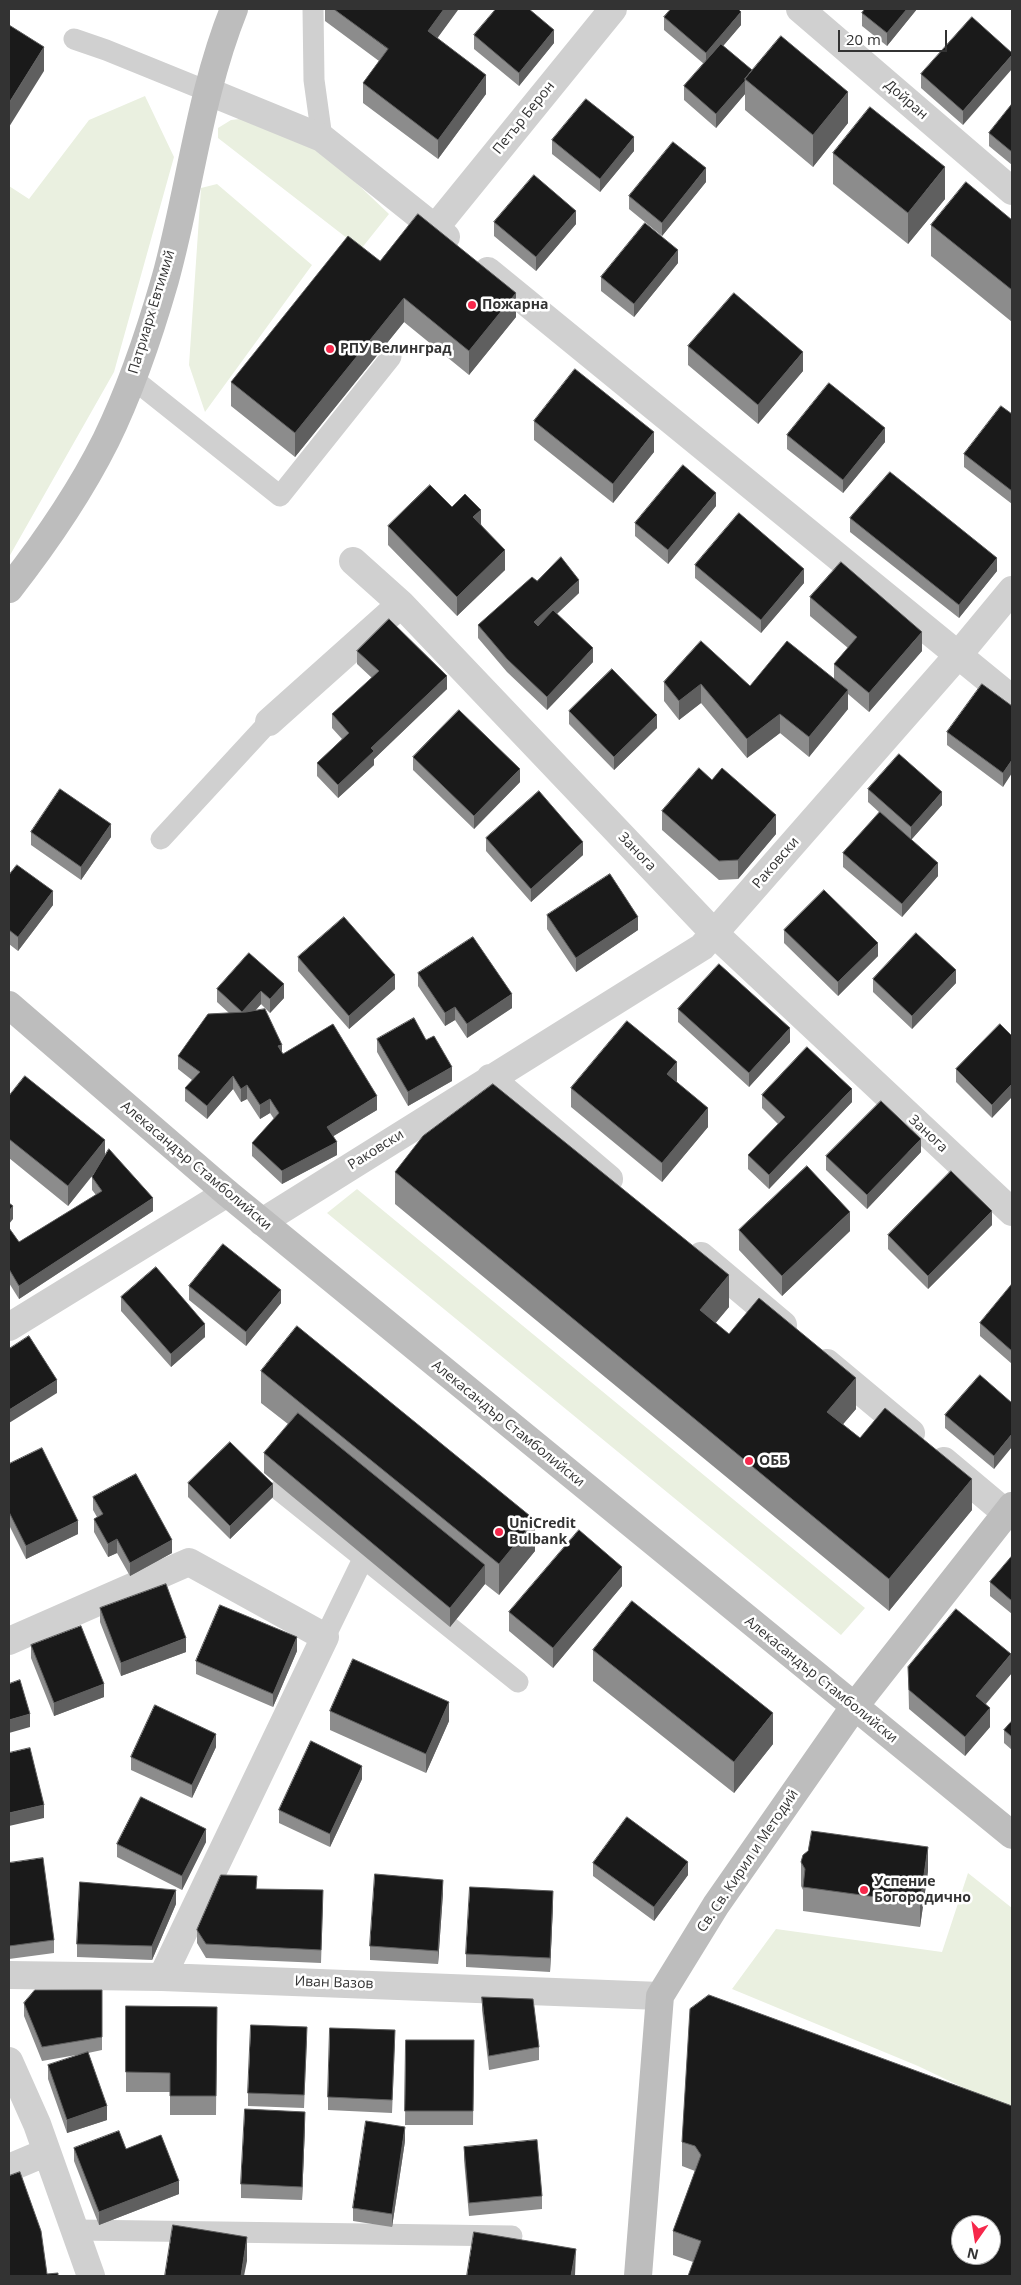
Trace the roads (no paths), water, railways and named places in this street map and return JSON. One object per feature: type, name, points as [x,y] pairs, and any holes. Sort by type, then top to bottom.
[{"type":"street","name":"Патриарх Евтимий","points":[[9,589],[69,504],[106,440],[132,378],[164,280],[207,91],[220,45],[234,9]]},
{"type":"street","name":"Петър Берон","points":[[435,228],[613,9]]},
{"type":"street","name":"Дойран","points":[[800,9],[1012,191]]},
{"type":"street","points":[[207,91],[322,138],[1012,699]]},
{"type":"street","name":"Занога","points":[[353,561],[400,604],[714,934],[1012,1212]]},
{"type":"street","name":"Раковски","points":[[262,1222],[702,947],[959,654],[1012,590]]},
{"type":"street","points":[[269,722],[400,604]]},
{"type":"street","name":"Алекасандър Стамболийски","points":[[9,1006],[226,1193],[1012,1835]]},
{"type":"street","points":[[490,1078],[626,1193]]},
{"type":"street","points":[[9,1327],[226,1193]]},
{"type":"street","points":[[680,1238],[805,1344],[1009,1510]]},
{"type":"street","name":"Св. Св. Кирил и Методий","points":[[638,2276],[660,1996],[716,1904],[854,1707],[1009,1510]]},
{"type":"street","points":[[9,1641],[190,1562],[325,1637],[162,1977]]},
{"type":"street","name":"Иван Вазов","points":[[9,1975],[162,1977],[660,1996]]},
{"type":"street","points":[[9,2061],[47,2152],[92,2276]]},
{"type":"street","points":[[9,2168],[47,2152]]},
{"type":"lane","points":[[313,9],[314,80],[322,138]]},
{"type":"lane","points":[[74,39],[207,91]]},
{"type":"lane","points":[[132,378],[280,496],[391,357]]},
{"type":"lane","points":[[161,839],[269,722]]},
{"type":"lane","points":[[279,1490],[518,1682]]},
{"type":"lane","points":[[325,1637],[363,1559]]},
{"type":"lane","points":[[76,2230],[512,2236]]},
{"type":"place","name":"Пожарна","points":[[472,305]]},
{"type":"place","name":"РПУ Велинград","points":[[330,349]]},
{"type":"place","name":"ОББ","points":[[749,1461]]},
{"type":"place","name":"UniCredit Bulbank","points":[[499,1532]]},
{"type":"place","name":"Успение Богородично","points":[[864,1890]]}]
